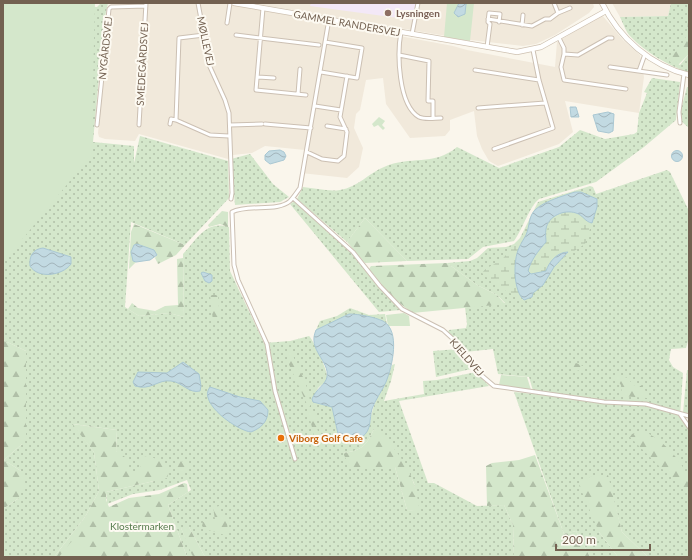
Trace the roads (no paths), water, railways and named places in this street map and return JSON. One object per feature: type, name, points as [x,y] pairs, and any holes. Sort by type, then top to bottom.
[{"type":"street","name":"MØLLEVEJ","points":[[198,3],[210,67],[226,100],[230,125],[231,199]]},
{"type":"street","points":[[227,23],[230,3]]},
{"type":"street","name":"GAMMEL RANDERSVEJ","points":[[234,3],[517,52],[533,50],[559,38],[606,11]]},
{"type":"street","name":"GAMMEL RANDERSVEJ","points":[[412,34],[418,3]]},
{"type":"street","points":[[554,3],[558,13]]},
{"type":"street","points":[[602,3],[618,28],[645,54],[659,63],[689,75]]},
{"type":"street","name":"NYGÅRDSVEJ","points":[[97,125],[109,10],[111,7],[146,4]]},
{"type":"street","name":"SMEDEGÅRDSVEJ","points":[[138,125],[146,4]]},
{"type":"street","points":[[262,8],[256,90],[306,95]]},
{"type":"street","points":[[488,19],[499,22],[532,26],[545,19],[550,19],[558,13],[570,8]]},
{"type":"street","points":[[487,47],[490,24],[488,19],[489,12],[500,14],[499,22]]},
{"type":"street","points":[[522,25],[523,15]]},
{"type":"street","points":[[295,459],[275,391],[267,343],[238,280],[234,265],[232,212],[240,208],[282,205],[289,202],[300,188],[329,19]]},
{"type":"street","points":[[401,32],[399,55],[404,97],[417,116],[421,118],[441,118]]},
{"type":"street","points":[[176,120],[178,38],[204,35]]},
{"type":"street","points":[[236,35],[319,46]]},
{"type":"street","points":[[559,38],[564,48],[561,67],[564,80],[626,89]]},
{"type":"street","points":[[564,54],[578,55],[608,38],[612,38]]},
{"type":"street","points":[[321,72],[357,78],[362,48],[325,42]]},
{"type":"street","points":[[494,148],[553,128],[539,80],[533,50]]},
{"type":"street","points":[[639,71],[645,54]]},
{"type":"street","points":[[399,55],[429,62],[428,101],[433,101],[433,118]]},
{"type":"street","points":[[610,67],[667,76]]},
{"type":"street","points":[[298,94],[300,69]]},
{"type":"street","points":[[475,70],[539,80]]},
{"type":"street","points":[[680,123],[678,112],[684,74]]},
{"type":"street","points":[[306,152],[322,159],[338,161],[344,156],[348,136],[341,121],[341,110],[347,76]]},
{"type":"street","points":[[258,77],[274,78]]},
{"type":"street","points":[[478,108],[545,103]]},
{"type":"street","points":[[315,106],[341,110]]},
{"type":"street","points":[[170,124],[171,119],[176,120],[210,135],[229,136]]},
{"type":"street","points":[[230,125],[263,124],[311,128]]},
{"type":"street","points":[[327,126],[346,129]]},
{"type":"street","name":"KJELDVEJ","points":[[293,198],[353,252],[393,301],[413,316],[443,330],[454,340],[481,375],[494,386],[604,402],[646,404],[689,416]]},
{"type":"street","points":[[680,414],[689,428]]},
{"type":"water","points":[[459,3],[469,3],[466,4],[465,14],[458,17],[454,13]]},
{"type":"water","points":[[570,107],[576,107],[579,117],[571,117]]},
{"type":"water","points":[[608,112],[614,114],[613,131],[609,133],[598,131],[593,115]]},
{"type":"water","points":[[280,150],[284,152],[286,156],[284,160],[270,164],[265,160],[265,155],[269,151]]},
{"type":"water","points":[[675,151],[679,151],[681,152],[681,160],[675,161],[672,158],[672,154]]},
{"type":"water","points":[[575,192],[581,192],[597,199],[597,207],[592,223],[578,214],[571,212],[562,213],[550,220],[546,229],[546,242],[535,256],[528,271],[531,274],[546,271],[554,258],[564,252],[568,252],[554,267],[543,285],[533,293],[532,297],[524,300],[520,296],[516,283],[515,267],[517,253],[526,235],[533,212],[554,199]]},
{"type":"water","points":[[137,244],[154,250],[157,255],[150,260],[133,261],[131,252],[134,245]]},
{"type":"water","points":[[43,248],[71,257],[71,264],[62,271],[56,273],[39,273],[30,266],[30,259],[34,251]]},
{"type":"water","points":[[203,272],[212,275],[212,281],[209,283],[205,281],[201,273]]},
{"type":"water","points":[[349,314],[366,316],[383,321],[389,326],[392,333],[394,350],[391,368],[372,409],[370,424],[367,431],[359,439],[350,442],[339,438],[332,407],[313,402],[312,399],[327,377],[327,371],[314,344],[316,330]]},
{"type":"water","points":[[183,362],[199,374],[201,386],[200,391],[192,391],[179,383],[171,381],[146,387],[135,386],[133,382],[138,372],[167,373]]},
{"type":"water","points":[[210,387],[240,397],[260,401],[268,410],[267,418],[258,429],[251,432],[237,427],[221,415],[209,401],[207,393]]},
{"type":"place","name":"Lysningen","points":[[388,13]]},
{"type":"place","name":"Viborg Golf Cafe","points":[[281,438]]},
{"type":"park label","name":"Klostermarken","points":[[142,526]]}]
